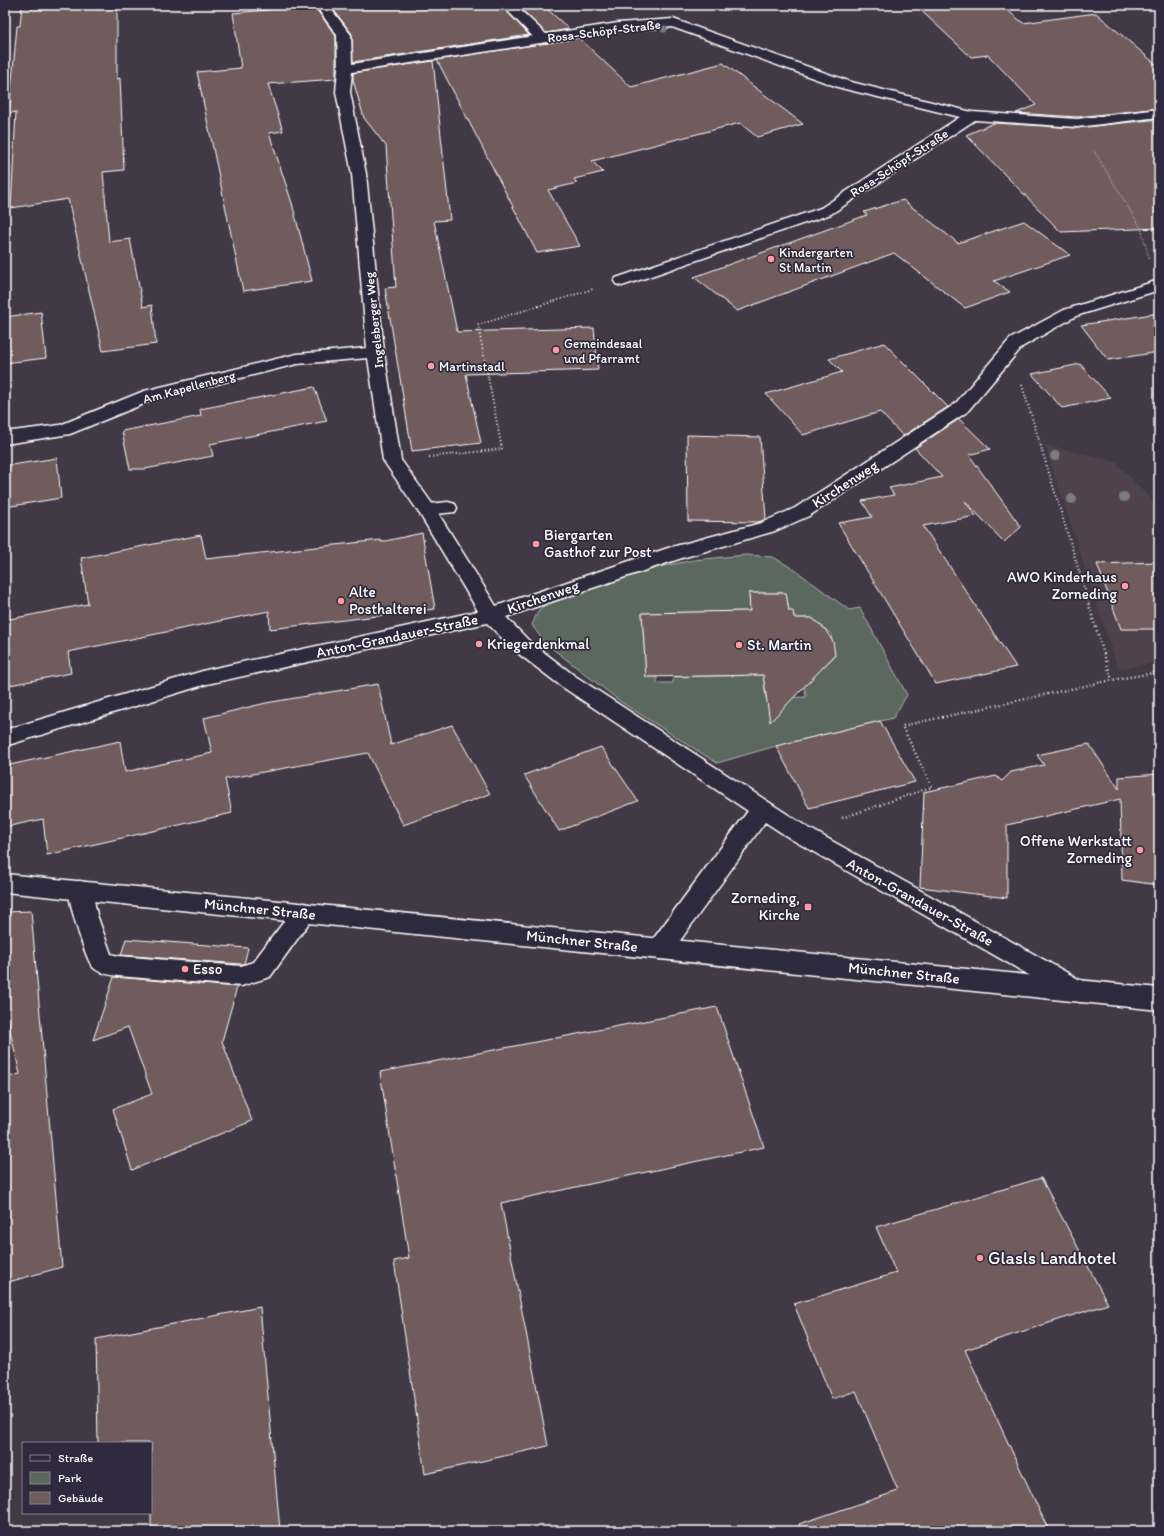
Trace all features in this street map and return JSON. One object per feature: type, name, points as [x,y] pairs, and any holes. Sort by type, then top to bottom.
[{"type":"street","name":"Ingelsberger Weg","points":[[321,5],[344,35],[345,69],[343,92],[359,174],[376,352],[392,460],[426,509],[491,615]]},
{"type":"street","points":[[508,5],[543,39]]},
{"type":"street","name":"Rosa-Schöpf-Straße","points":[[345,69],[618,27],[673,23],[846,85],[972,116],[1077,123],[1159,113]]},
{"type":"street","name":"Rosa-Schöpf-Straße","points":[[622,280],[826,211],[972,116]]},
{"type":"street","name":"Kirchenweg","points":[[491,615],[675,553],[768,527],[802,512],[961,408],[1016,343],[1070,313],[1158,285]]},
{"type":"street","name":"Am Kapellenberg","points":[[5,438],[64,430],[150,395],[297,359],[376,352]]},
{"type":"street","points":[[426,509],[448,508]]},
{"type":"street","name":"Anton-Grandauer-Straße","points":[[5,738],[206,677],[491,615],[522,646],[568,681],[762,809],[806,837],[1080,992]]},
{"type":"street","points":[[660,949],[762,809]]},
{"type":"street","name":"Münchner Straße","points":[[5,883],[1159,999]]},
{"type":"street","points":[[80,890],[85,915],[101,960],[108,964],[118,966],[241,976],[261,970],[304,913]]},
{"type":"path","points":[[1077,123],[1141,228],[1158,285]]},
{"type":"path","points":[[392,460],[502,449],[478,325],[622,280]]},
{"type":"path","points":[[1016,343],[1024,393],[1112,680]]},
{"type":"path","points":[[837,820],[932,787],[902,726],[1112,680],[1159,672]]},
{"type":"shaded area","name":"AWO Kinderhaus Zorneding","points":[[1045,445],[1116,462],[1159,509],[1159,662],[1118,669]]},
{"type":"green space","points":[[746,555],[773,557],[795,570],[849,610],[860,608],[907,695],[893,718],[776,746],[717,763],[621,702],[544,642],[532,625],[538,611],[549,602],[659,567],[694,560]],"holes":[[[749,593],[786,593],[789,611],[794,618],[812,618],[831,634],[835,656],[821,669],[802,669],[806,697],[766,698],[763,675],[673,677],[673,683],[657,683],[657,677],[646,677],[642,613],[750,611]]]},
{"type":"building","points":[[22,5],[117,5],[117,79],[120,78],[124,170],[103,172],[109,242],[130,239],[143,307],[152,305],[156,344],[103,351],[68,199],[11,208],[16,112],[9,113],[17,26],[20,26]]},
{"type":"building","points":[[330,5],[501,5],[529,35],[353,62],[352,34]]},
{"type":"building","points":[[517,5],[543,5],[569,29],[546,33]]},
{"type":"building","points":[[915,5],[1001,5],[1023,23],[1096,13],[1159,67],[1159,108],[1077,117],[1016,113],[1036,105],[988,55],[971,57]]},
{"type":"building","points":[[314,6],[336,36],[336,79],[268,84],[283,131],[269,133],[292,203],[312,281],[243,291],[197,72],[241,68],[233,13]]},
{"type":"building","points":[[579,38],[631,87],[723,63],[803,124],[757,137],[740,123],[592,161],[603,172],[574,179],[577,183],[548,190],[580,246],[537,253],[437,60]]},
{"type":"building","points":[[433,61],[450,220],[434,221],[457,332],[594,328],[598,370],[466,374],[481,443],[412,451],[385,288],[396,287],[386,146],[364,118],[353,80],[353,73]]},
{"type":"building","points":[[1159,119],[1159,228],[1061,232],[966,135],[994,123],[1077,128]]},
{"type":"building","points":[[903,200],[958,243],[1024,221],[1070,255],[994,281],[1010,292],[965,308],[894,253],[737,311],[694,277],[867,215],[864,212]]},
{"type":"building","points":[[41,312],[46,358],[5,363],[5,317]]},
{"type":"building","points":[[1159,313],[1159,352],[1108,360],[1081,325]]},
{"type":"building","points":[[884,343],[948,407],[903,436],[880,412],[803,435],[766,394],[842,372],[829,359]]},
{"type":"building","points":[[1080,364],[1111,398],[1062,408],[1032,374]]},
{"type":"building","points":[[314,387],[327,421],[210,444],[213,456],[145,469],[130,469],[122,431],[201,416],[200,409]]},
{"type":"building","points":[[959,419],[990,449],[969,455],[1021,527],[1004,542],[965,501],[976,516],[923,526],[1016,667],[936,684],[838,523],[872,517],[862,501],[894,495],[889,488],[942,477],[915,448]]},
{"type":"building","points":[[687,435],[760,437],[766,519],[758,522],[688,521]]},
{"type":"building","points":[[57,458],[61,498],[5,507],[5,466]]},
{"type":"building","points":[[422,533],[435,609],[270,629],[269,611],[68,652],[71,673],[5,686],[5,620],[88,604],[81,558],[201,535],[206,559],[381,540],[381,542]]},
{"type":"building","points":[[1159,562],[1159,629],[1121,629],[1097,564]]},
{"type":"building","name":"St. Martin","points":[[749,593],[786,593],[789,611],[793,611],[794,618],[812,618],[825,629],[833,642],[835,655],[770,722],[763,675],[646,677],[642,613],[750,611]]},
{"type":"building","points":[[378,684],[391,745],[452,725],[490,794],[403,825],[368,753],[225,779],[232,813],[47,855],[43,819],[5,827],[5,766],[120,741],[125,772],[212,753],[204,718],[266,703]]},
{"type":"building","points":[[880,721],[915,782],[809,808],[776,746]]},
{"type":"building","points":[[1089,744],[1119,789],[1119,777],[1159,774],[1159,885],[1122,880],[1120,799],[1007,825],[1007,898],[920,887],[924,792],[996,776],[1002,781],[1011,772],[1044,765],[1037,755]]},
{"type":"building","points":[[601,747],[638,801],[559,831],[524,775]]},
{"type":"building","points":[[31,911],[62,1267],[5,1283],[5,1078],[20,1074],[5,1009],[5,912]]},
{"type":"building","points":[[126,939],[248,948],[244,964],[121,955]]},
{"type":"building","points":[[114,977],[237,987],[222,1041],[252,1121],[132,1170],[113,1109],[152,1094],[128,1027],[93,1040]]},
{"type":"building","points":[[717,1007],[764,1147],[501,1203],[548,1446],[425,1474],[394,1261],[409,1258],[380,1072]]},
{"type":"building","points":[[1041,1178],[1108,1304],[965,1350],[1049,1531],[800,1531],[799,1524],[898,1491],[856,1391],[832,1399],[794,1304],[896,1273],[876,1227]]},
{"type":"building","points":[[260,1307],[280,1531],[151,1531],[152,1442],[98,1442],[96,1339]]},
{"type":"place","name":"Kindergarten St Martin","points":[[771,259]]},
{"type":"place","name":"Gemeindesaal und Pfarramt","points":[[556,350]]},
{"type":"place","name":"Martinstadl","points":[[431,366]]},
{"type":"place","name":"Biergarten Gasthof zur Post","points":[[536,544]]},
{"type":"place","name":"AWO Kinderhaus Zorneding","points":[[1125,586]]},
{"type":"place","name":"Alte Posthalterei","points":[[341,601]]},
{"type":"place","name":"Kriegerdenkmal","points":[[479,644]]},
{"type":"place","name":"St. Martin","points":[[739,645]]},
{"type":"place","name":"Offene Werkstatt Zorneding","points":[[1140,850]]},
{"type":"place","name":"Zorneding, Kirche","points":[[808,907]]},
{"type":"place","name":"Esso","points":[[185,969]]},
{"type":"place","name":"Glasls Landhotel","points":[[980,1258]]}]
